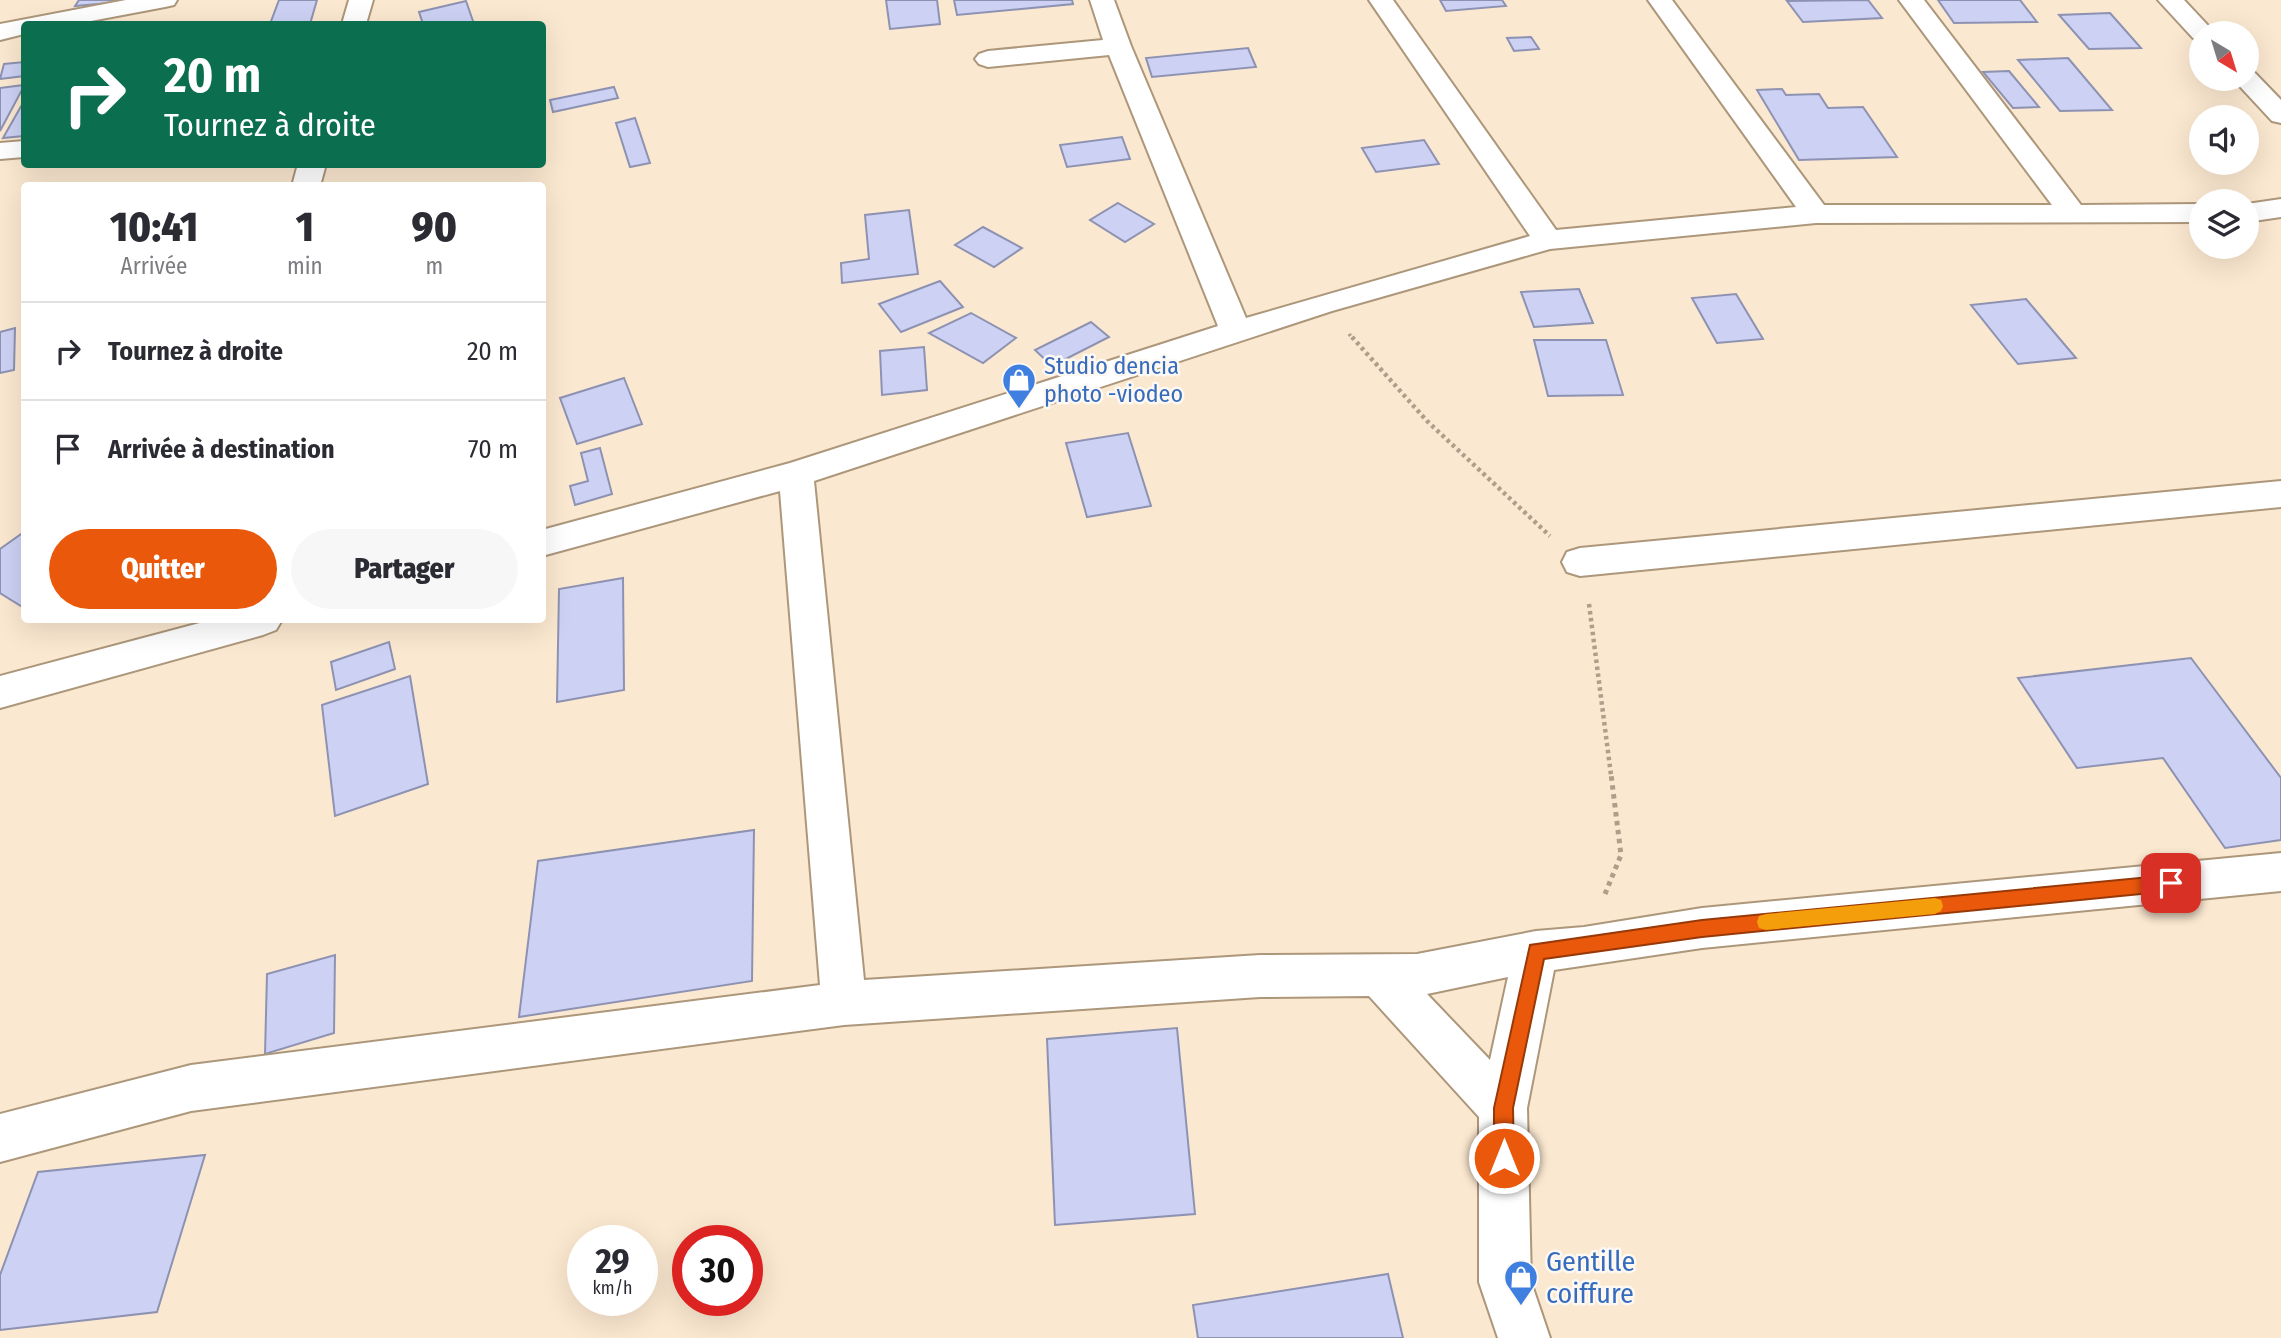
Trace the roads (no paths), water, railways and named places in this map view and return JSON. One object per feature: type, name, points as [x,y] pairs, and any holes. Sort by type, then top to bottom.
[{"type":"street","points":[[54,21],[165,0]]},
{"type":"street","points":[[355,21],[362,0]]},
{"type":"street","points":[[1102,0],[1118,46],[1236,331]]},
{"type":"street","points":[[1381,0],[1548,240]]},
{"type":"street","points":[[1660,0],[1816,214]]},
{"type":"street","points":[[1911,0],[2073,213]]},
{"type":"street","points":[[2170,0],[2190,21]]},
{"type":"street","points":[[0,32],[21,28]]},
{"type":"street","points":[[988,59],[1118,46]]},
{"type":"street","points":[[2258,91],[2281,115]]},
{"type":"street","points":[[0,152],[21,149]]},
{"type":"street","points":[[2259,212],[2281,208]]},
{"type":"street","points":[[546,542],[796,474],[1321,304],[1548,240],[1816,214],[2189,213]]},
{"type":"street","points":[[796,474],[844,1003]]},
{"type":"street","points":[[1580,562],[2281,494]]},
{"type":"street","points":[[0,692],[207,627],[239,623]]},
{"type":"street","points":[[0,1138],[191,1088],[844,1003],[1260,976],[1417,975],[1536,951],[1584,947],[1702,928],[2281,872]]},
{"type":"street","points":[[1524,1338],[1505,1282],[1503,1108],[1536,951]]},
{"type":"street","points":[[1380,976],[1503,1108]]},
{"type":"place","name":"Studio dencia photo -viodeo","points":[[1019,410]]},
{"type":"place","name":"Gentille coiffure","points":[[1521,1307]]}]
